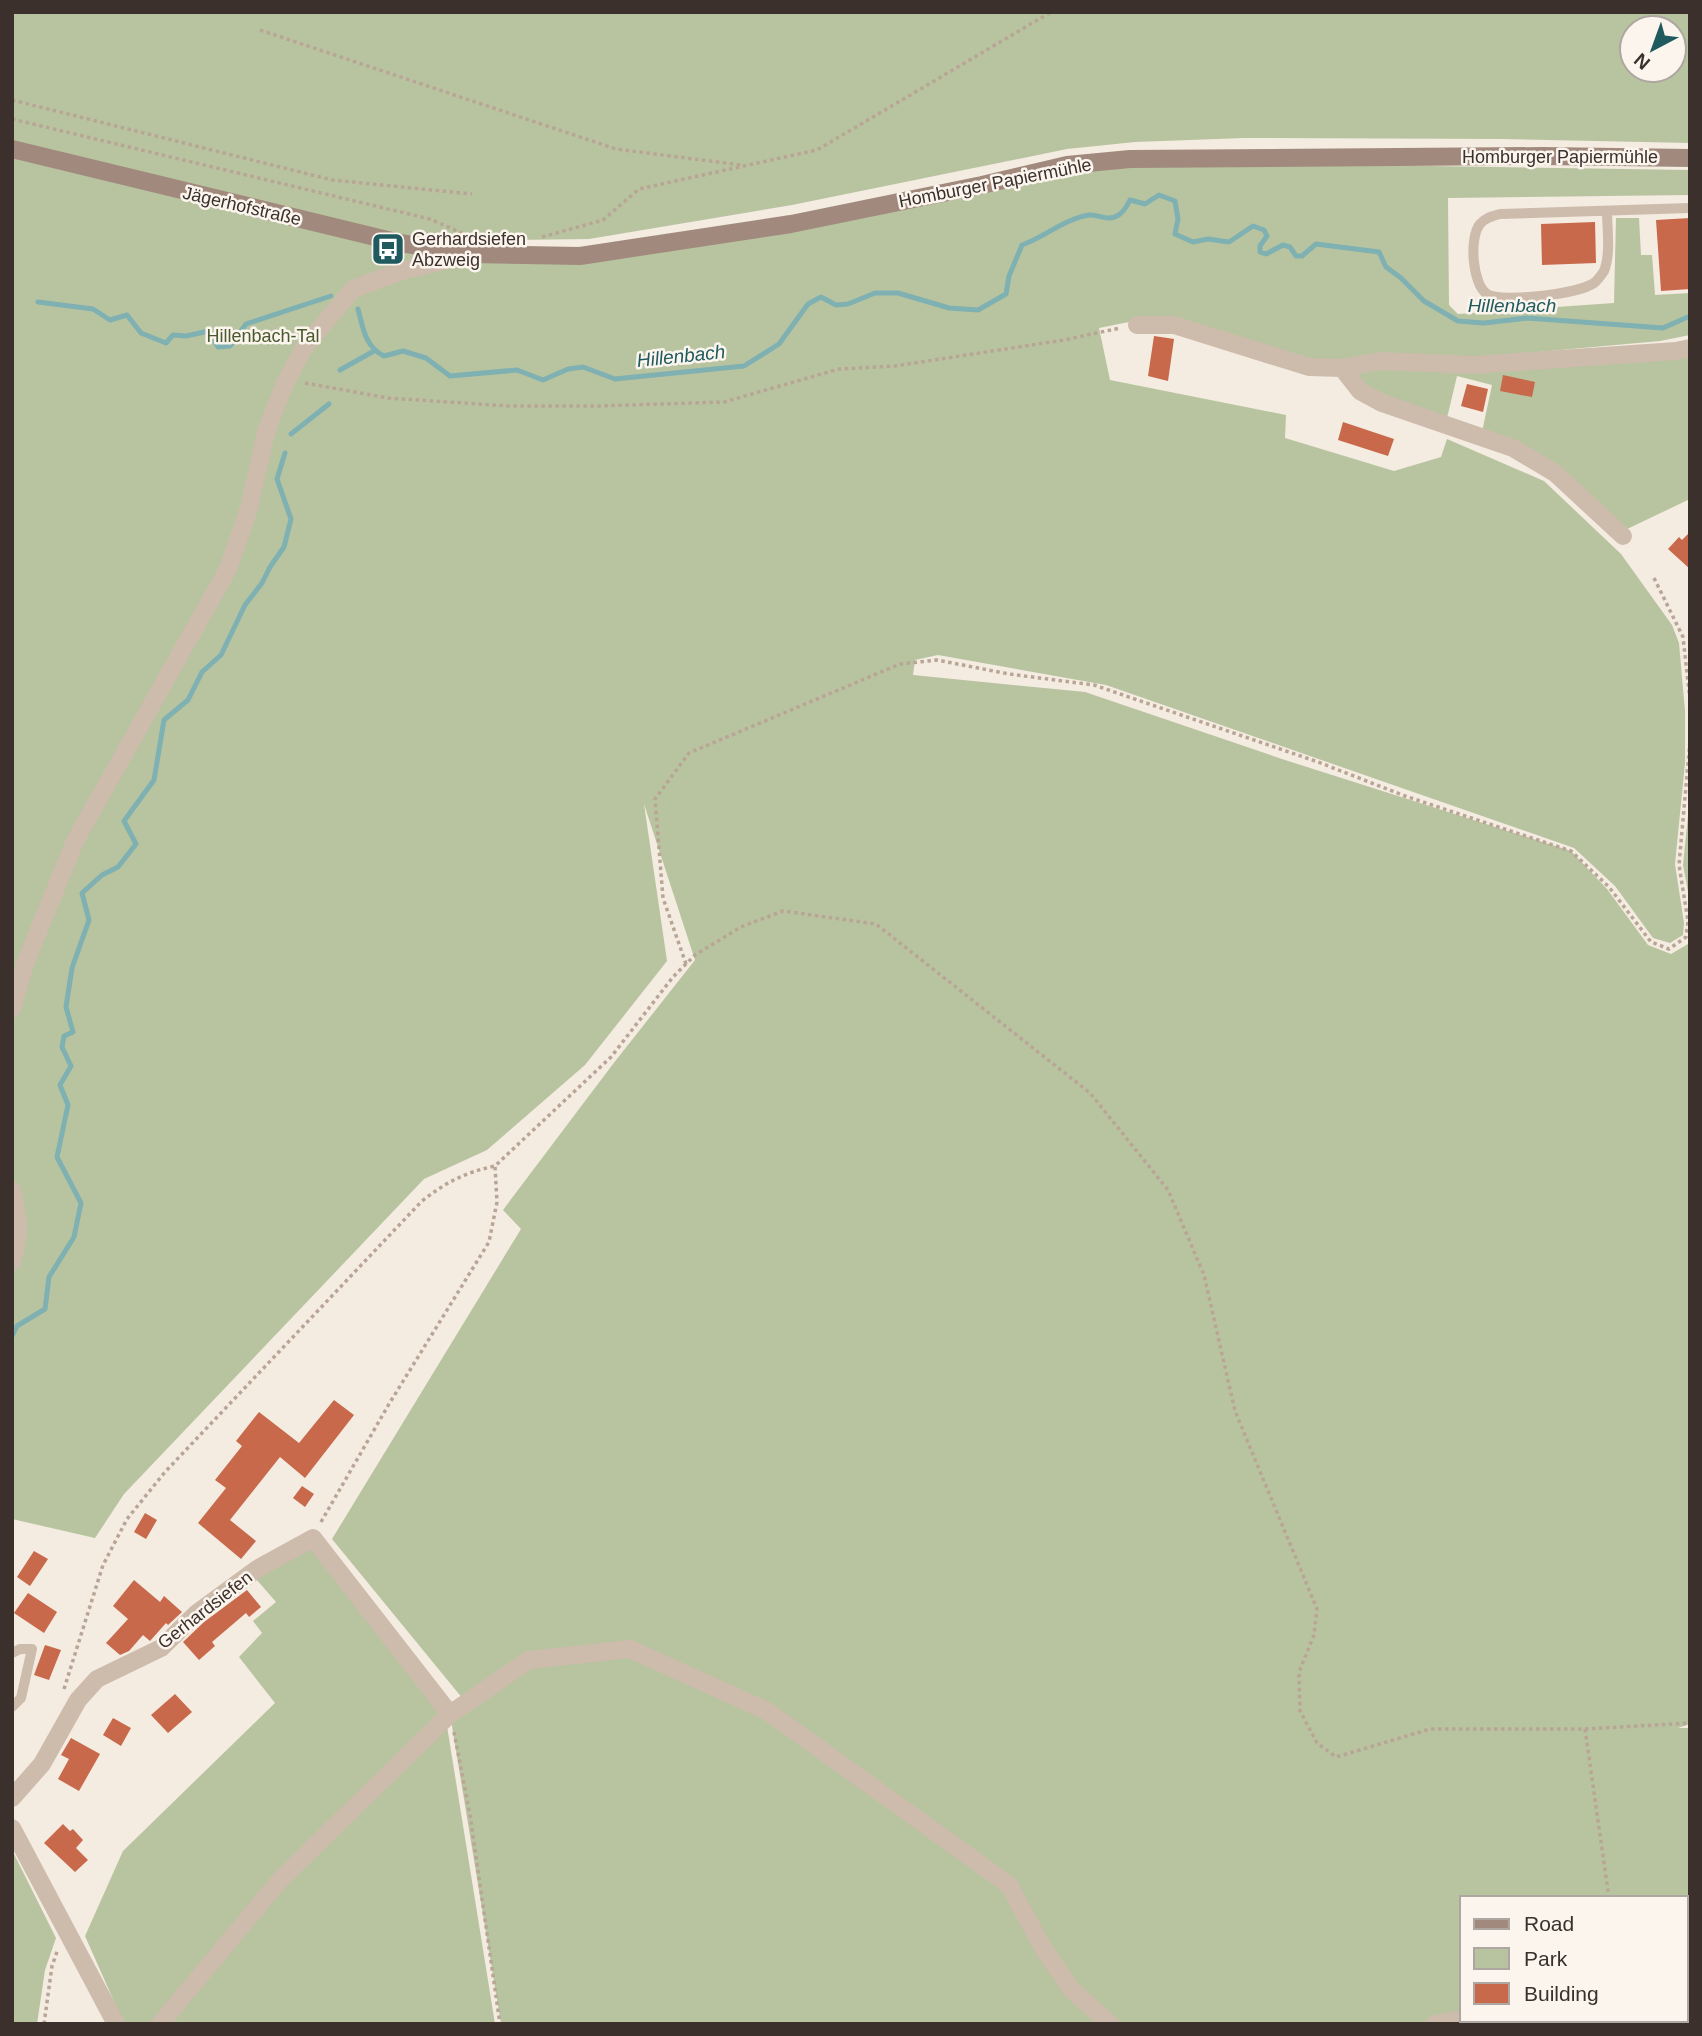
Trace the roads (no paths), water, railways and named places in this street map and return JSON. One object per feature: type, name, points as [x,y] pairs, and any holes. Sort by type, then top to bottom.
[{"type":"main road","name":"Jägerhofstraße","points":[[12,149],[146,184],[400,243],[472,254]]},
{"type":"main road","name":"Homburger Papiermühle","points":[[472,254],[580,256],[791,224],[1067,165],[1130,159],[1529,156],[1690,159]]},
{"type":"street","points":[[12,1009],[25,964],[75,841],[228,569],[248,508],[266,432],[285,383],[305,346],[353,289],[405,270],[472,254]]},
{"type":"street","points":[[1136,325],[1174,325],[1309,367],[1342,368],[1380,361],[1474,365],[1690,348]]},
{"type":"street","points":[[1342,368],[1360,391],[1381,403],[1513,448],[1555,473],[1623,536]]},
{"type":"street","points":[[12,1190],[19,1219],[17,1250],[12,1262]]},
{"type":"street","name":"Gerhardsiefen","points":[[12,1798],[42,1764],[78,1700],[96,1679],[161,1648],[197,1612],[257,1569],[313,1538],[450,1714]]},
{"type":"street","points":[[160,2024],[280,1880],[450,1714],[529,1660],[630,1649],[767,1711],[1009,1885],[1043,1948],[1071,1989],[1110,2024]]},
{"type":"street","points":[[12,1828],[116,2024]]},
{"type":"street","points":[[1436,2024],[1455,2020],[1465,2024]]},
{"type":"lane","points":[[1607,211],[1607,257],[1604,272],[1594,283],[1572,292],[1500,298],[1488,294],[1479,286],[1474,272],[1474,233],[1488,217],[1500,214],[1690,208]]},
{"type":"lane","points":[[12,1653],[20,1649],[32,1649],[21,1698],[12,1707]]},
{"type":"waterway","name":"Hillenbach","points":[[358,309],[366,336],[378,352],[384,356],[403,351],[426,358],[450,376],[517,370],[543,380],[568,369],[583,367],[615,379],[744,366],[779,344],[808,304],[821,297],[836,305],[848,304],[875,293],[898,293],[949,308],[978,310],[1006,294],[1009,276],[1022,245],[1071,220],[1089,215],[1116,217],[1130,200],[1145,204],[1159,195],[1175,201],[1178,219],[1175,234],[1193,242],[1208,239],[1229,242],[1253,226],[1264,230],[1267,236],[1260,246],[1260,252],[1266,254],[1283,245],[1290,247],[1296,256],[1302,256],[1316,244],[1379,252],[1386,267],[1424,301],[1458,321],[1484,323],[1527,318],[1663,328],[1690,316]]},
{"type":"waterway","name":"Hillenbach","points":[[38,302],[93,309],[110,320],[127,315],[141,333],[166,343],[173,335],[186,336],[209,331],[218,347],[230,346],[246,324],[331,296]]},
{"type":"waterway","points":[[340,370],[374,351]]},
{"type":"waterway","points":[[291,434],[329,404]]},
{"type":"waterway","points":[[12,1336],[17,1326],[45,1309],[49,1277],[74,1237],[81,1203],[57,1157],[68,1105],[60,1085],[71,1066],[62,1047],[64,1036],[73,1032],[66,1007],[72,968],[89,920],[82,893],[102,875],[118,867],[136,844],[124,821],[154,780],[164,720],[188,700],[202,672],[221,655],[245,605],[284,547],[291,519],[277,479],[285,453]]},
{"type":"place","name":"Gerhardsiefen Abzweig","points":[[388,249]]},
{"type":"park label","name":"Hillenbach-Tal","points":[[263,336]]}]
